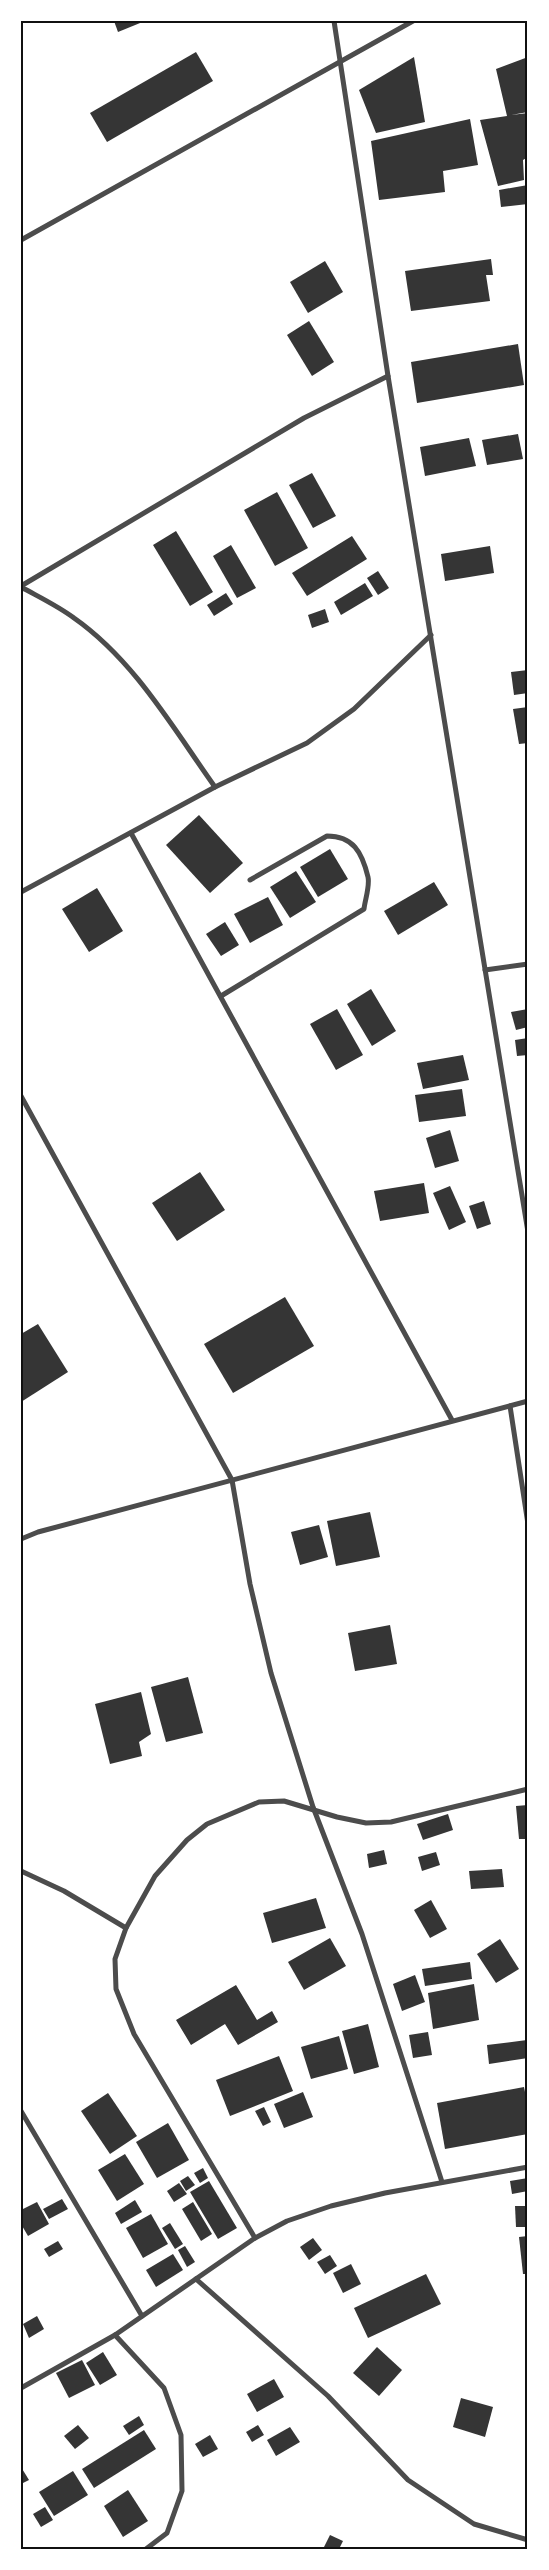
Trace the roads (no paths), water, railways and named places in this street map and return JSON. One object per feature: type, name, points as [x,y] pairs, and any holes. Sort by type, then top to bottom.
[{"type":"street","points":[[334,21],[388,376],[528,1232]]},
{"type":"street","points":[[21,240],[413,21]]},
{"type":"street","points":[[215,787],[140,683],[114,652],[74,618],[21,586],[304,418],[388,376]]},
{"type":"street","points":[[21,892],[215,787],[271,762],[329,729],[354,709],[431,635]]},
{"type":"street","points":[[131,833],[452,1420]]},
{"type":"street","points":[[220,996],[364,909],[368,878],[354,844],[340,836],[327,836],[250,880]]},
{"type":"street","points":[[485,970],[528,964]]},
{"type":"street","points":[[21,1096],[232,1480],[250,1584],[271,1673],[313,1808],[362,1934],[442,2182]]},
{"type":"street","points":[[21,1539],[38,1532],[528,1401]]},
{"type":"street","points":[[510,1406],[528,1524]]},
{"type":"street","points":[[255,2238],[134,2034],[116,1989],[115,1959],[126,1928],[155,1876],[187,1840],[207,1824],[259,1802],[284,1800],[337,1817],[366,1823],[392,1822],[528,1789]]},
{"type":"street","points":[[21,1871],[64,1890],[126,1928]]},
{"type":"street","points":[[21,2111],[142,2316]]},
{"type":"street","points":[[21,2388],[115,2335],[255,2238],[287,2221],[332,2206],[442,2182],[528,2167]]},
{"type":"street","points":[[196,2279],[328,2396],[408,2480],[474,2524],[528,2540]]},
{"type":"street","points":[[115,2335],[164,2388],[181,2435],[182,2491],[166,2533],[146,2549]]}]
